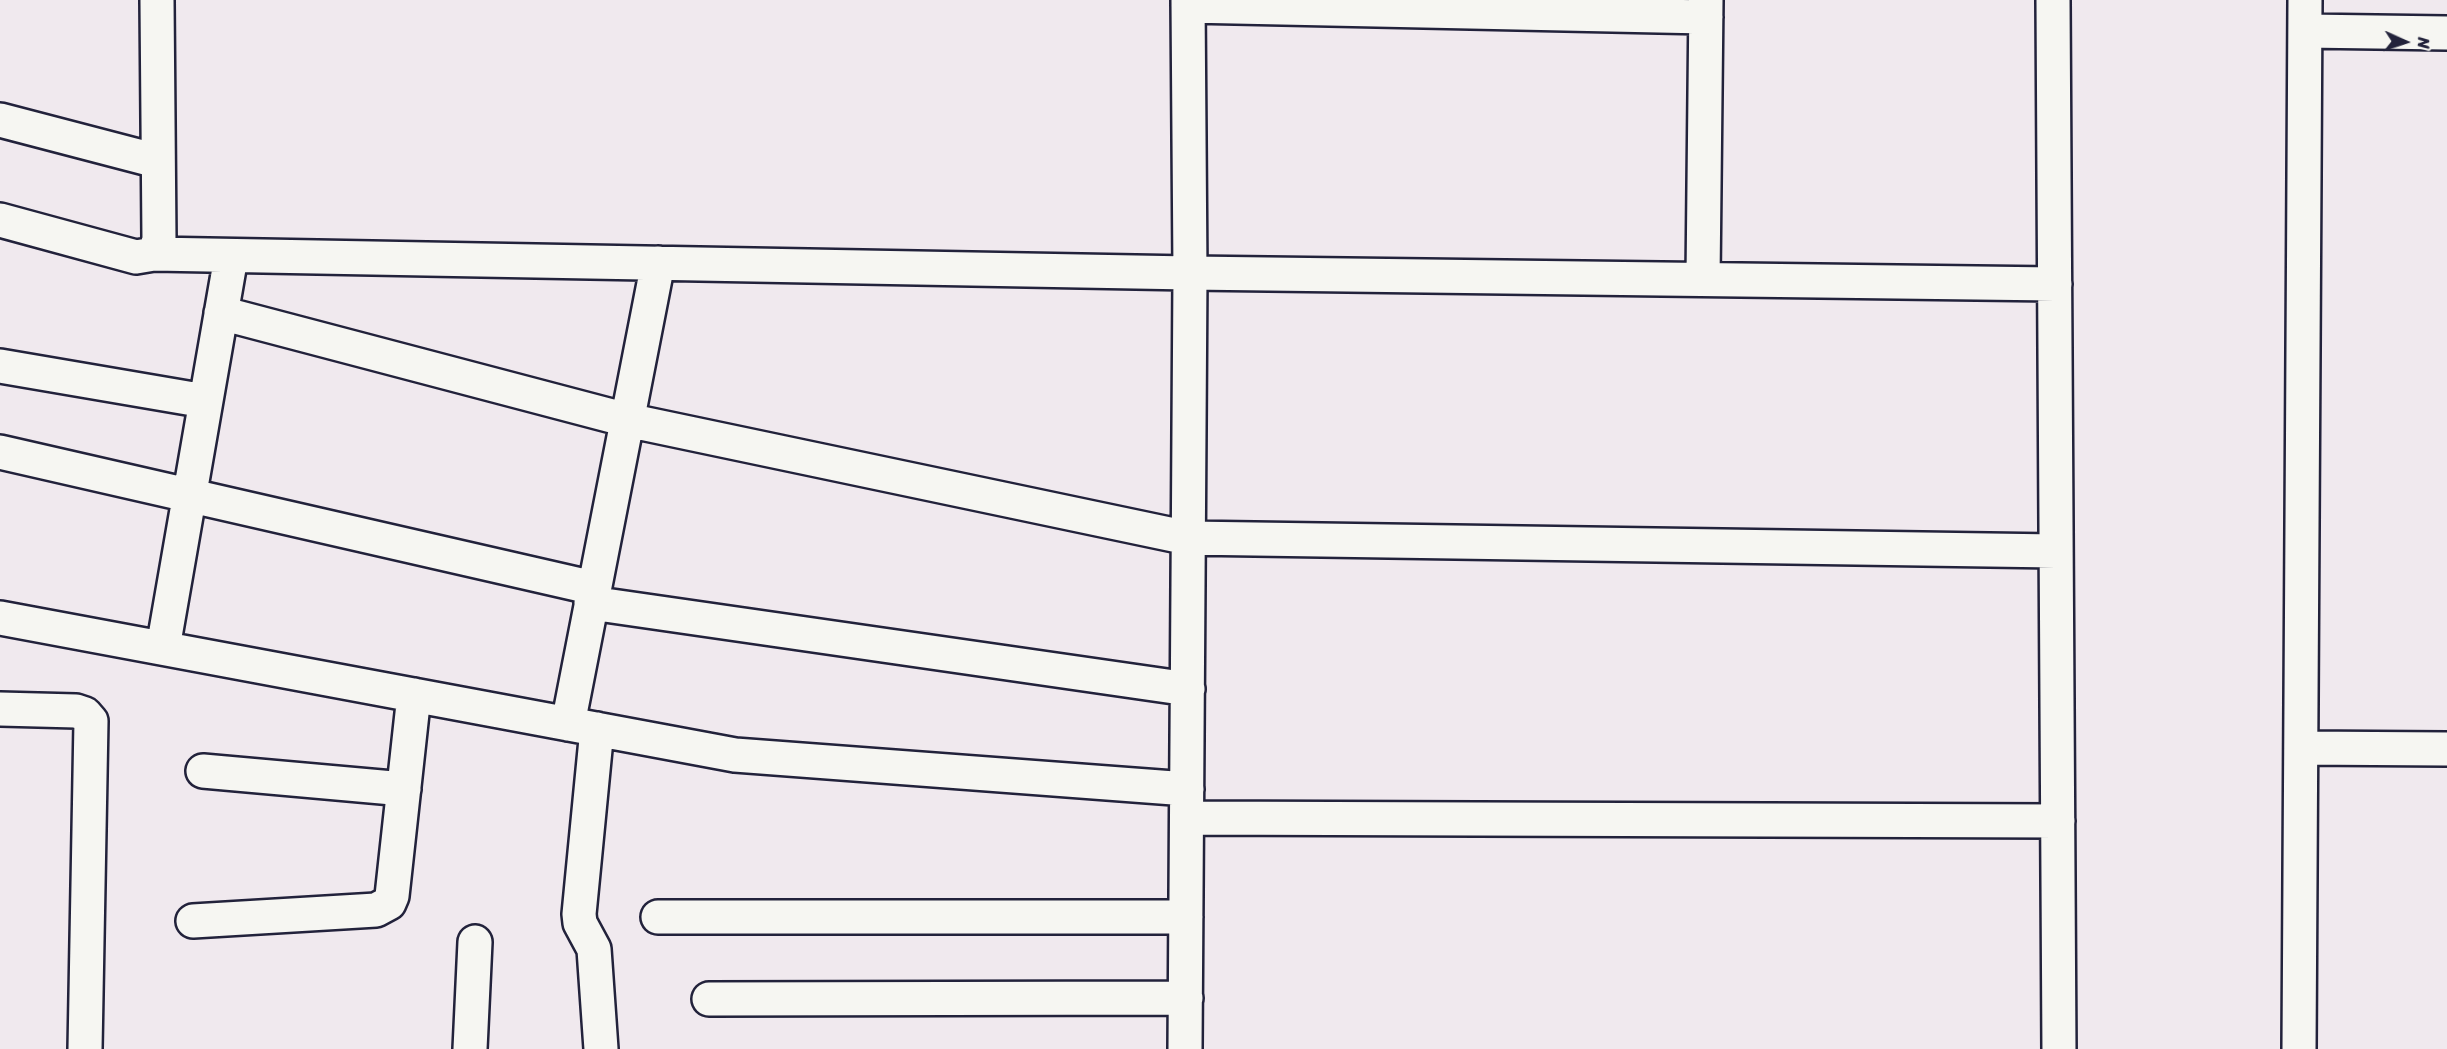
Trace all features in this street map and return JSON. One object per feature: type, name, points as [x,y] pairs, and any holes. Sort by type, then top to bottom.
[{"type":"street","points":[[154,254],[159,240],[157,0]]},
{"type":"street","points":[[2054,0],[2059,1049]]},
{"type":"street","points":[[1185,1049],[1190,273],[1188,3],[1706,9],[1702,279]]},
{"type":"street","points":[[2299,1049],[2305,16],[2447,33]]},
{"type":"street","points":[[0,120],[157,161]]},
{"type":"street","points":[[0,220],[136,257],[154,254],[1190,273],[2055,284]]},
{"type":"street","points":[[163,648],[231,257]]},
{"type":"street","points":[[601,1049],[594,949],[580,924],[579,915],[583,727],[593,596],[658,264]]},
{"type":"street","points":[[220,313],[627,420],[1188,538],[2056,551]]},
{"type":"street","points":[[0,366],[206,401]]},
{"type":"street","points":[[0,452],[190,495],[593,596],[1188,690]]},
{"type":"street","points":[[0,618],[735,754],[1187,803],[2058,820]]},
{"type":"street","points":[[193,921],[376,910],[384,908],[389,903],[392,896],[414,695]]},
{"type":"street","points":[[0,710],[76,711],[85,714],[91,721],[85,1049]]},
{"type":"street","points":[[2301,748],[2447,749]]},
{"type":"street","points":[[203,771],[404,789]]},
{"type":"street","points":[[658,917],[1186,917]]},
{"type":"street","points":[[470,1049],[475,942]]},
{"type":"street","points":[[709,999],[1185,998]]}]
